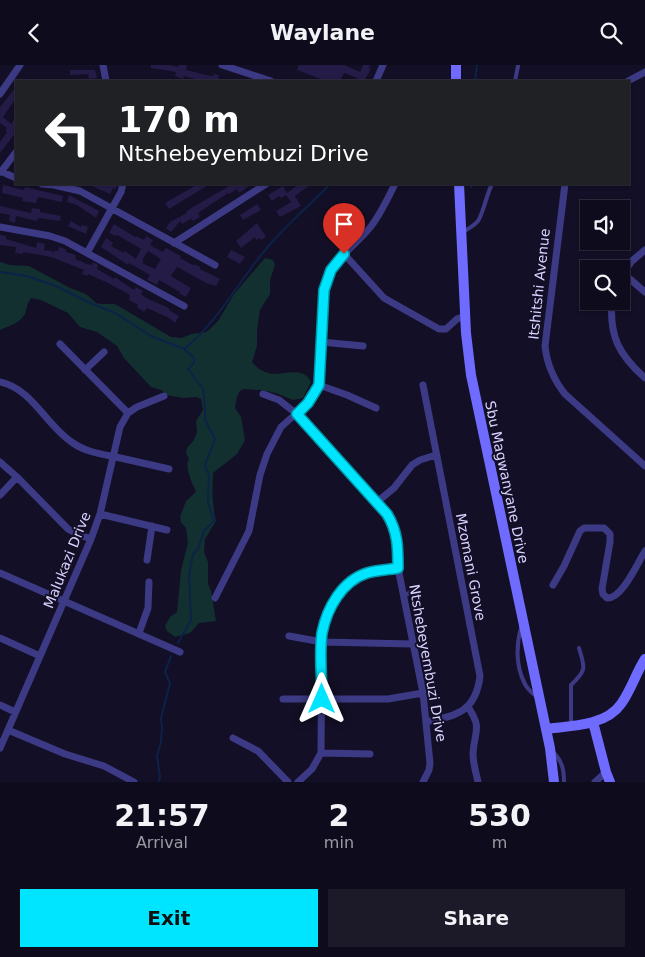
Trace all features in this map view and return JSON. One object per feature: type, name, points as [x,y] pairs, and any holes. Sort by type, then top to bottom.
[{"type":"main road","points":[[456,65],[456,80]]},
{"type":"main road","name":"Sbu Magwanyane Drive","points":[[459,185],[465,316],[471,375],[550,748],[554,782]]},
{"type":"main road","points":[[546,729],[594,722],[614,712],[621,704],[645,659]]},
{"type":"main road","points":[[594,722],[610,782]]},
{"type":"street","points":[[0,93],[20,65]]},
{"type":"street","points":[[103,65],[106,80]]},
{"type":"street","points":[[222,65],[268,80]]},
{"type":"street","points":[[376,80],[382,65]]},
{"type":"street","points":[[630,80],[645,72]]},
{"type":"street","points":[[15,153],[0,171],[15,178]]},
{"type":"street","points":[[59,185],[80,191],[215,265]]},
{"type":"street","points":[[87,253],[121,192],[123,185]]},
{"type":"street","points":[[174,243],[264,185]]},
{"type":"street","points":[[215,598],[249,531],[260,475],[267,454],[282,427],[308,403],[319,385],[326,283],[331,270],[372,225],[393,185]]},
{"type":"street","name":"Itshitshi Avenue","points":[[565,185],[545,346],[546,359],[556,382],[565,394],[645,466]]},
{"type":"street","points":[[0,227],[59,239],[184,306]]},
{"type":"street","points":[[630,264],[645,250]]},
{"type":"street","points":[[344,254],[384,298],[439,329],[446,329],[457,319],[465,316]]},
{"type":"street","points":[[630,281],[645,292]]},
{"type":"street","points":[[612,310],[612,330],[617,344],[633,367],[645,378]]},
{"type":"street","points":[[322,343],[363,346]]},
{"type":"street","points":[[60,344],[128,413],[145,403],[164,396]]},
{"type":"street","points":[[86,370],[104,352]]},
{"type":"street","points":[[0,382],[14,387],[24,394],[72,443],[93,452],[169,469]]},
{"type":"street","points":[[319,385],[348,395],[376,409]]},
{"type":"street","name":"Mzomani Grove","points":[[423,385],[480,676],[479,687],[468,707]]},
{"type":"street","name":"Ntshebeyembuzi Drive","points":[[263,394],[279,400],[297,414],[377,502],[387,514],[395,529],[398,568],[423,693],[430,763],[430,770],[423,782]]},
{"type":"street","name":"Malukazi Drive","points":[[0,748],[91,539],[100,514],[120,427],[128,413]]},
{"type":"street","points":[[377,502],[394,488],[412,465],[420,460],[436,455]]},
{"type":"street","points":[[0,462],[68,529],[91,539]]},
{"type":"street","points":[[0,495],[17,477]]},
{"type":"street","points":[[100,514],[167,530]]},
{"type":"street","points":[[147,560],[152,526]]},
{"type":"street","points":[[553,585],[580,531],[584,528],[600,527],[607,530],[610,542],[602,589],[607,599],[613,598],[622,590],[645,551]]},
{"type":"street","points":[[298,782],[312,769],[321,753],[322,641],[325,622],[332,605],[346,585],[368,573],[398,568]]},
{"type":"street","points":[[0,573],[180,652]]},
{"type":"street","points":[[139,633],[148,608],[149,583]]},
{"type":"street","points":[[289,636],[322,641],[413,644]]},
{"type":"street","points":[[0,639],[40,656]]},
{"type":"street","points":[[283,699],[388,699],[423,693]]},
{"type":"street","points":[[0,705],[15,712]]},
{"type":"street","points":[[426,722],[447,718],[468,707],[476,721],[477,734],[473,753],[478,782]]},
{"type":"street","points":[[8,730],[65,753],[104,765],[132,781]]},
{"type":"street","points":[[233,738],[258,751],[288,782]]},
{"type":"street","points":[[321,753],[370,753]]},
{"type":"street","points":[[595,782],[606,772]]},
{"type":"lane","points":[[515,80],[518,66]]},
{"type":"lane","points":[[461,233],[478,221],[492,185]]},
{"type":"lane","points":[[404,596],[417,588]]},
{"type":"lane","points":[[571,725],[571,685],[583,673],[585,667],[579,648]]},
{"type":"lane","points":[[550,748],[561,761],[564,782]]},
{"type":"green space","points":[[265,258],[273,260],[275,265],[270,280],[270,294],[260,310],[257,346],[252,362],[259,369],[268,373],[297,372],[303,374],[311,382],[303,398],[293,400],[276,393],[260,390],[243,389],[239,392],[235,408],[241,417],[245,440],[237,454],[213,473],[216,521],[205,539],[204,552],[208,562],[208,584],[216,621],[199,623],[190,633],[175,637],[167,631],[165,626],[170,617],[177,612],[181,570],[188,543],[186,528],[181,522],[180,517],[186,501],[196,492],[189,475],[187,466],[189,458],[186,454],[187,448],[194,440],[197,432],[196,421],[203,410],[201,399],[167,395],[161,390],[151,387],[124,358],[117,346],[97,332],[80,327],[68,313],[41,300],[31,298],[23,317],[14,324],[0,330],[0,262],[10,265],[29,266],[70,288],[86,294],[96,303],[115,304],[171,337],[182,338],[191,334],[206,332],[210,329],[218,321],[234,294]]},
{"type":"building","points":[[151,65],[178,67],[179,65],[187,65],[186,70],[210,76],[214,74],[219,75],[218,78],[223,80],[199,80],[184,76],[183,79],[175,76],[176,72],[151,68]]},
{"type":"building","points":[[299,65],[344,65],[360,72],[363,65],[370,65],[369,68],[371,69],[365,80],[356,80],[357,78],[344,73],[340,80],[323,80],[297,70]]},
{"type":"building","points":[[70,70],[95,70],[97,78],[89,79],[88,72],[88,74],[70,75]]},
{"type":"building","points":[[15,88],[15,99],[3,117],[11,124],[15,118],[15,133],[0,153],[0,142],[7,132],[5,130],[7,128],[0,123],[0,107]]},
{"type":"building","points":[[3,185],[24,190],[25,187],[63,196],[62,202],[38,197],[36,203],[22,201],[23,198],[2,193]]},
{"type":"building","points":[[89,185],[118,185],[115,190],[113,188],[110,194]]},
{"type":"building","points":[[196,185],[208,185],[169,209],[165,203]]},
{"type":"building","points":[[231,185],[247,185],[248,187],[239,193],[237,189],[228,193],[198,213],[200,217],[193,221],[191,219],[182,224],[180,221],[171,232],[166,228],[170,222],[187,213],[193,207]]},
{"type":"building","points":[[298,185],[310,185],[295,196],[301,206],[280,217],[276,211],[291,202],[286,195],[281,198],[279,196],[272,201],[268,195],[283,186],[287,193]]},
{"type":"building","points":[[69,195],[99,211],[96,218],[77,205],[67,202]]},
{"type":"building","points":[[257,204],[261,210],[243,220],[240,215]]},
{"type":"building","points":[[0,206],[31,213],[32,208],[40,209],[40,212],[61,216],[60,221],[39,218],[36,221],[16,216],[15,223],[9,221],[10,215],[0,213]]},
{"type":"building","points":[[71,221],[81,227],[82,225],[88,227],[86,234],[68,226]]},
{"type":"building","points":[[257,223],[266,237],[256,240],[255,237],[241,248],[236,241]]},
{"type":"building","points":[[114,224],[135,237],[144,240],[146,236],[153,240],[150,245],[155,248],[163,252],[166,248],[181,256],[180,258],[220,279],[216,286],[206,283],[177,267],[171,276],[191,288],[186,297],[159,280],[157,285],[147,280],[150,275],[129,263],[128,265],[101,247],[106,238],[113,243],[111,246],[124,253],[125,251],[136,259],[141,249],[117,235],[109,233]],"holes":[[[148,251],[161,259],[155,269],[142,263]]]},
{"type":"building","points":[[0,235],[6,236],[6,239],[36,248],[37,242],[45,244],[44,250],[53,251],[52,255],[54,251],[58,251],[59,247],[66,249],[66,252],[76,255],[75,259],[92,265],[93,262],[98,265],[97,269],[114,279],[115,277],[134,290],[136,287],[143,291],[141,294],[146,298],[169,308],[169,310],[179,316],[175,323],[169,318],[147,308],[144,312],[137,307],[138,305],[129,300],[130,295],[88,274],[87,276],[82,274],[84,270],[51,257],[23,252],[23,254],[15,253],[16,247],[0,245]]},
{"type":"building","points":[[231,250],[245,257],[240,264],[227,257]]},
{"type":"waterway","points":[[475,80],[477,65]]},
{"type":"waterway","points":[[184,349],[218,314],[273,241],[329,185]]},
{"type":"waterway","points":[[0,272],[27,276],[56,286],[117,314],[151,336],[184,349],[194,358],[194,363],[188,369],[203,389],[205,420],[215,439],[205,465],[209,476],[208,502],[214,521],[204,531],[198,549],[193,554],[189,575],[191,620],[178,643]]},
{"type":"waterway","points":[[159,782],[157,756],[161,742],[161,718],[170,683],[165,672],[171,656]]},
{"type":"route","points":[[322,699],[322,633],[332,605],[346,585],[356,578],[368,573],[398,568],[395,529],[387,514],[297,414],[308,403],[319,385],[324,290],[334,264],[344,254]]}]
